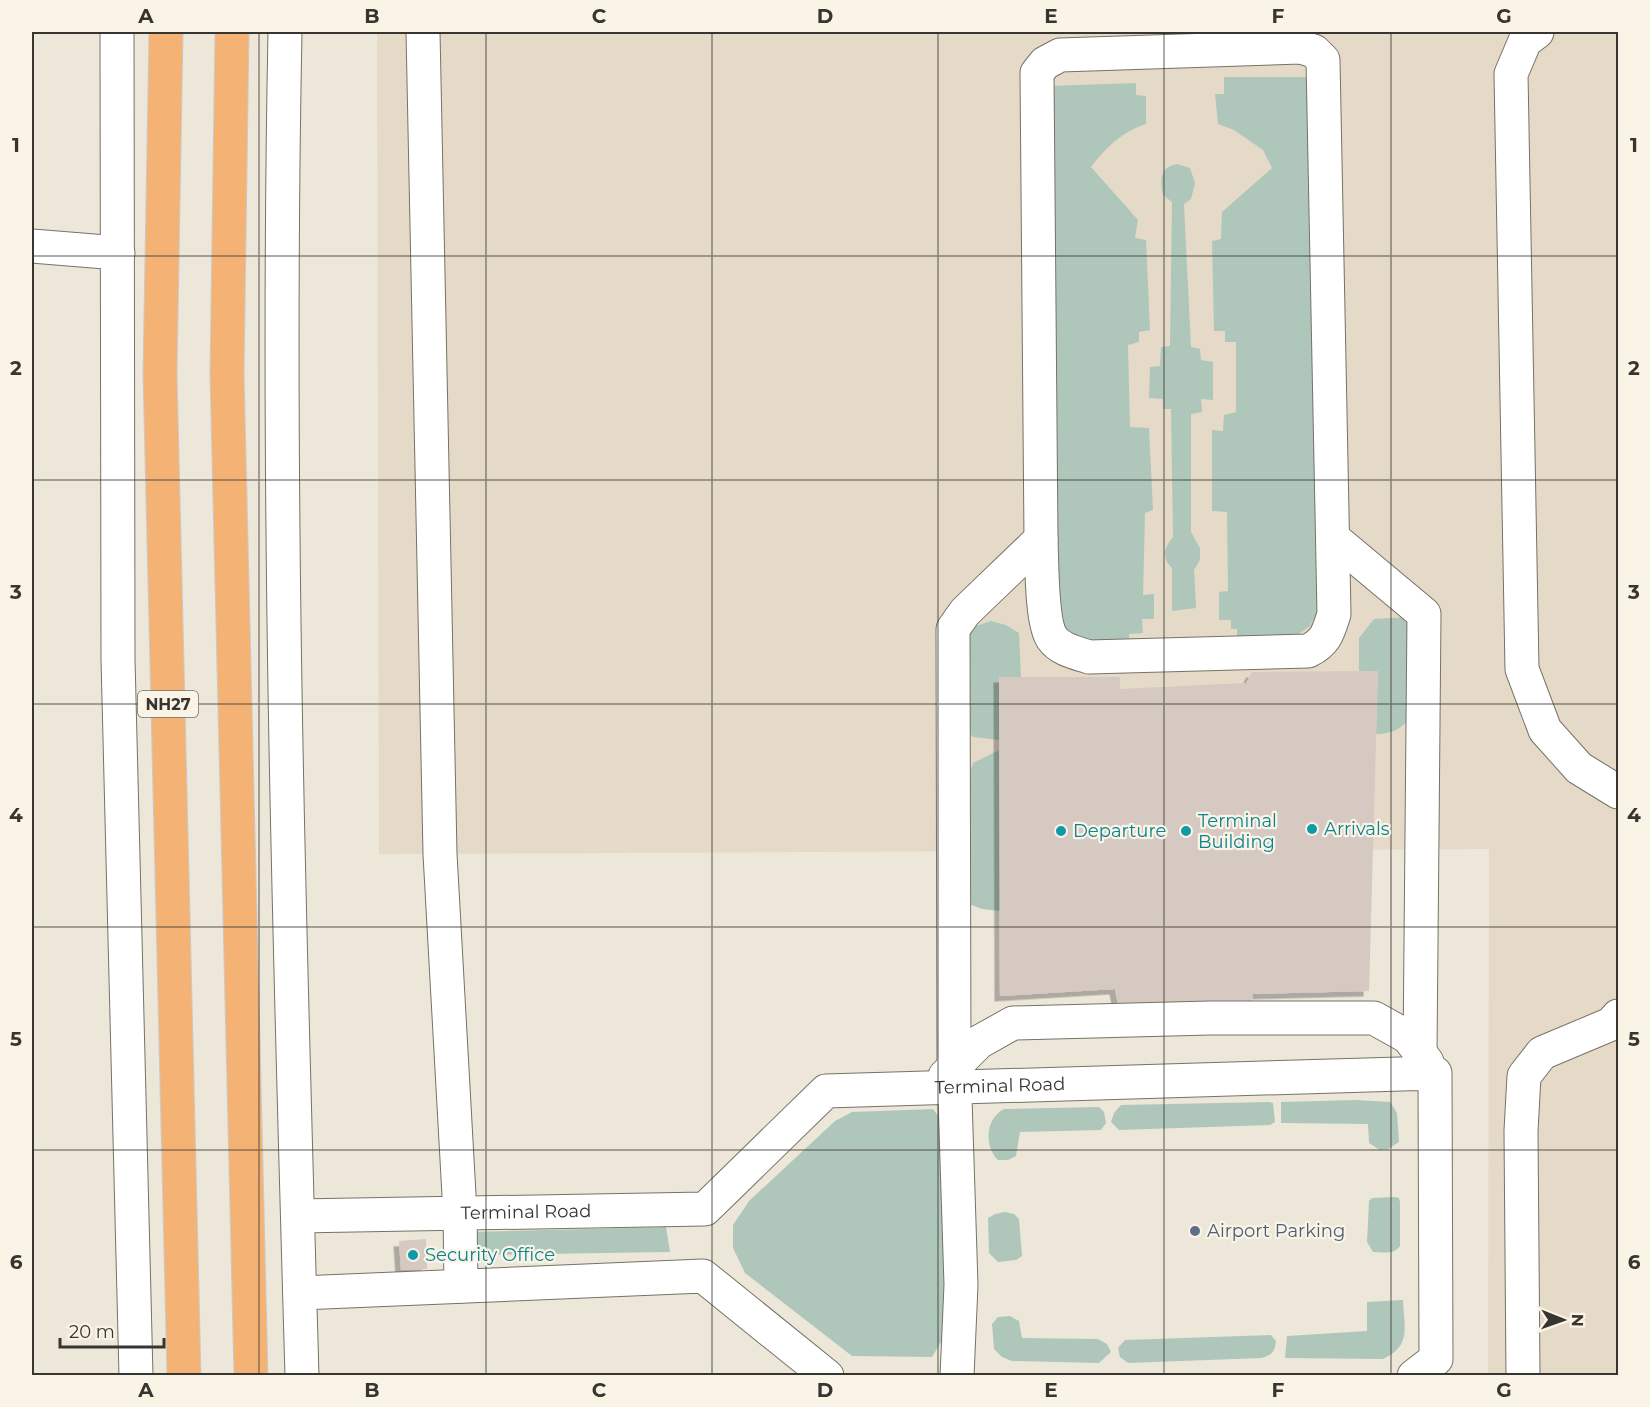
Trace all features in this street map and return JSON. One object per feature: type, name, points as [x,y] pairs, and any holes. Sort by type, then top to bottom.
[{"type":"highway","name":"NH27","points":[[166,32],[160,373],[184,1376]]},
{"type":"highway","points":[[232,32],[227,374],[251,1376]]},
{"type":"street","points":[[117,32],[118,659],[136,1376]]},
{"type":"street","points":[[285,32],[283,150],[285,727],[302,1376]]},
{"type":"street","points":[[423,32],[440,854],[460,1213],[461,1286]]},
{"type":"street","points":[[1538,32],[1525,41],[1511,74],[1522,669],[1545,730],[1579,768],[1618,792]]},
{"type":"street","points":[[1300,46],[1314,51],[1323,60],[1334,614],[1329,630],[1320,645],[1308,651],[1089,657],[1065,649],[1051,638],[1044,609],[1041,539],[1037,73],[1046,63],[1060,55],[1300,46]]},
{"type":"street","points":[[32,246],[118,253]]},
{"type":"street","points":[[1333,538],[1424,614],[1427,1063],[1436,1359],[1413,1376]]},
{"type":"street","points":[[957,1376],[961,1286],[947,1081],[953,629],[965,612],[1041,539]]},
{"type":"street","points":[[1523,1376],[1521,1131],[1524,1076],[1542,1053],[1611,1024],[1618,1016]]},
{"type":"street","points":[[947,1081],[979,1042],[1013,1023],[1210,1018],[1374,1018],[1408,1037],[1427,1063]]},
{"type":"street","name":"Terminal Road","points":[[298,1216],[705,1209],[826,1091],[947,1081],[1427,1063]]},
{"type":"street","points":[[300,1293],[703,1276],[827,1376]]},
{"type":"shaded area","points":[[377,32],[1618,32],[1618,1375],[1488,1375],[1489,849],[379,854]]},
{"type":"green space","points":[[1224,77],[1308,77],[1320,606],[1310,626],[1293,638],[1237,638],[1237,629],[1231,629],[1231,620],[1219,620],[1219,592],[1228,591],[1227,512],[1212,511],[1212,430],[1223,431],[1224,415],[1236,412],[1236,342],[1225,342],[1225,331],[1214,331],[1212,241],[1221,239],[1222,212],[1272,168],[1263,150],[1234,130],[1218,124],[1215,94],[1224,94]]},
{"type":"green space","points":[[1136,83],[1136,95],[1146,96],[1146,124],[1115,141],[1091,167],[1138,220],[1135,238],[1146,240],[1150,330],[1139,332],[1139,342],[1128,345],[1130,427],[1149,428],[1153,510],[1145,513],[1143,595],[1154,594],[1154,619],[1142,619],[1143,633],[1129,634],[1129,642],[1096,642],[1072,634],[1057,616],[1047,86]]},
{"type":"green space","points":[[1177,164],[1190,168],[1195,183],[1191,199],[1184,204],[1191,347],[1200,349],[1201,360],[1213,362],[1213,400],[1201,399],[1202,412],[1191,414],[1191,532],[1200,548],[1200,560],[1194,570],[1196,608],[1172,611],[1172,568],[1165,556],[1173,537],[1171,409],[1163,409],[1163,399],[1149,398],[1150,367],[1160,366],[1161,347],[1170,346],[1172,202],[1163,195],[1161,180],[1167,168]]},
{"type":"green space","points":[[1408,617],[1413,715],[1397,729],[1376,734],[1378,671],[1359,671],[1359,638],[1374,619]]},
{"type":"green space","points":[[991,621],[1006,625],[1019,633],[1021,677],[999,677],[999,740],[973,737],[961,725],[961,638],[976,626]]},
{"type":"green space","points":[[999,750],[1000,911],[982,909],[969,904],[961,799],[973,763]]},
{"type":"green space","points":[[1356,1100],[1390,1102],[1397,1113],[1399,1142],[1388,1149],[1380,1150],[1369,1143],[1368,1124],[1281,1123],[1281,1102]]},
{"type":"green space","points":[[1273,1103],[1275,1122],[1270,1125],[1119,1130],[1111,1122],[1114,1113],[1121,1105]]},
{"type":"green space","points":[[1099,1107],[1104,1112],[1106,1123],[1101,1130],[1020,1132],[1016,1156],[1008,1160],[998,1160],[990,1148],[990,1126],[993,1119],[1004,1109]]},
{"type":"green space","points":[[933,1109],[943,1122],[944,1337],[932,1357],[852,1356],[745,1273],[733,1248],[733,1225],[749,1201],[835,1121],[852,1112]]},
{"type":"green space","points":[[1372,1198],[1399,1198],[1400,1202],[1400,1246],[1391,1252],[1373,1252],[1367,1242],[1369,1201]]},
{"type":"green space","points":[[1005,1212],[1014,1214],[1019,1219],[1022,1256],[1016,1260],[998,1262],[989,1253],[988,1218]]},
{"type":"green space","points":[[666,1227],[670,1252],[471,1255],[470,1232]]},
{"type":"green space","points":[[1403,1300],[1405,1327],[1402,1342],[1392,1354],[1383,1359],[1285,1358],[1287,1336],[1367,1331],[1367,1302]]},
{"type":"green space","points":[[1010,1316],[1019,1321],[1022,1338],[1098,1339],[1107,1344],[1111,1352],[1099,1363],[1012,1361],[1002,1357],[994,1349],[992,1324],[998,1317]]},
{"type":"green space","points":[[1271,1335],[1276,1341],[1275,1347],[1271,1354],[1262,1358],[1128,1363],[1120,1357],[1118,1348],[1125,1340]]},
{"type":"building","name":"Terminal Building","points":[[1378,671],[1369,991],[1253,994],[1252,1001],[1118,1005],[1115,989],[1000,996],[999,677],[1120,677],[1120,689],[1246,683],[1252,672]]},
{"type":"building","name":"Security Office","points":[[426,1239],[427,1269],[401,1270],[399,1241]]},
{"type":"place","name":"Arrivals","points":[[1312,829]]},
{"type":"place","name":"Departure","points":[[1061,831]]},
{"type":"place","name":"Terminal Building","points":[[1186,831]]},
{"type":"place","name":"Airport Parking","points":[[1195,1231]]},
{"type":"place","name":"Security Office","points":[[413,1255]]}]
